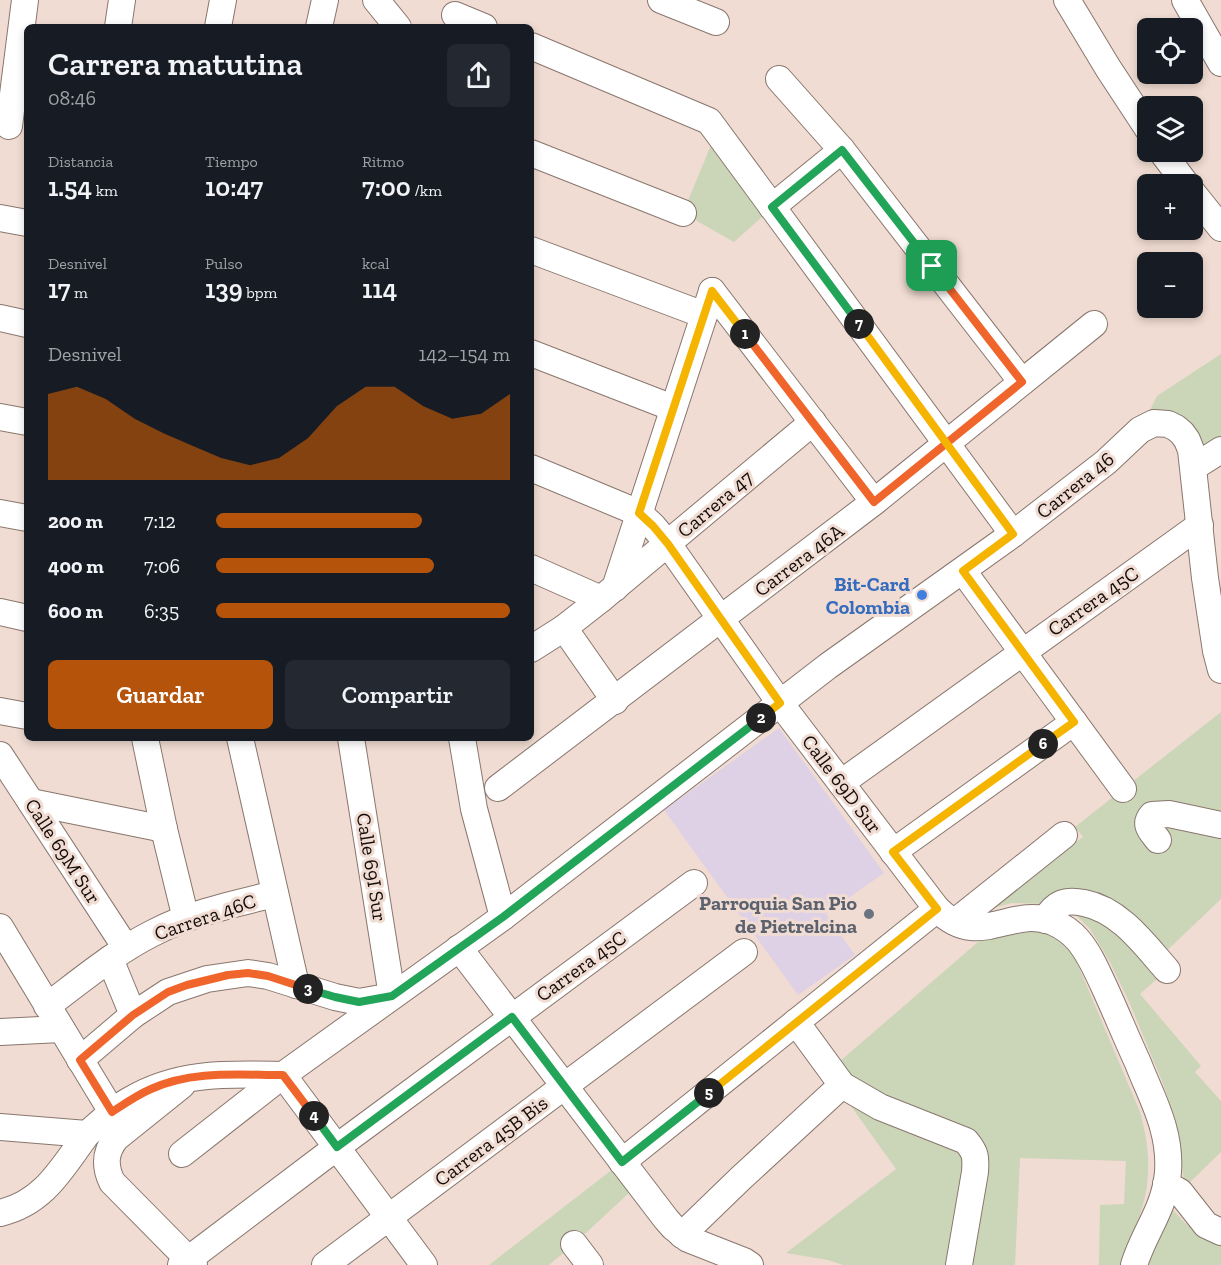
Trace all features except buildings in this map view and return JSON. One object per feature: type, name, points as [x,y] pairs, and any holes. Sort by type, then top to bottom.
[{"type":"street","points":[[12,126],[25,0]]},
{"type":"street","points":[[118,24],[122,0]]},
{"type":"street","points":[[219,24],[223,0]]},
{"type":"street","points":[[320,24],[325,0]]},
{"type":"street","points":[[662,0],[716,22]]},
{"type":"street","points":[[1068,0],[1137,112]]},
{"type":"street","points":[[1185,0],[1221,63]]},
{"type":"street","points":[[455,14],[477,24]]},
{"type":"street","points":[[534,47],[708,121],[1013,534]]},
{"type":"street","points":[[779,79],[842,150],[1022,382]]},
{"type":"street","points":[[772,207],[842,150]]},
{"type":"street","points":[[534,154],[683,213]]},
{"type":"street","points":[[1203,206],[1221,228]]},
{"type":"street","points":[[0,218],[24,222]]},
{"type":"street","points":[[534,251],[704,315]]},
{"type":"street","points":[[534,569],[608,594],[639,513],[712,291],[874,502]]},
{"type":"street","points":[[0,318],[24,323]]},
{"type":"street","name":"Carrera 46A","points":[[498,788],[874,502],[1094,324]]},
{"type":"street","points":[[534,354],[674,408]]},
{"type":"street","points":[[0,417],[24,421]]},
{"type":"street","name":"Carrera 47","points":[[534,647],[564,628],[608,594],[813,422]]},
{"type":"street","name":"Carrera 46","points":[[182,1154],[283,1075],[503,917],[864,639],[1013,534],[1106,462],[1140,430],[1146,426],[1161,423],[1176,428],[1187,440],[1194,467]]},
{"type":"street","points":[[1221,450],[1194,467],[1200,525],[1213,573],[1216,651],[1221,670]]},
{"type":"street","points":[[534,469],[639,513]]},
{"type":"street","points":[[0,513],[24,517]]},
{"type":"street","name":"Calle 69D Sur","points":[[639,513],[668,544],[780,703],[893,852],[946,916]]},
{"type":"street","name":"Carrera 45C","points":[[841,783],[1200,525]]},
{"type":"street","points":[[963,571],[1123,789]]},
{"type":"street","points":[[0,612],[24,617]]},
{"type":"street","points":[[564,628],[615,700]]},
{"type":"street","points":[[0,711],[24,715]]},
{"type":"street","points":[[893,852],[1074,722]]},
{"type":"street","points":[[143,741],[186,919]]},
{"type":"street","points":[[241,741],[296,985]]},
{"type":"street","name":"Calle 69I Sur","points":[[351,741],[392,996]]},
{"type":"street","points":[[463,741],[474,808],[503,917]]},
{"type":"street","name":"Calle 69M Sur","points":[[0,755],[31,802],[118,954],[133,1015]]},
{"type":"street","points":[[31,802],[164,829]]},
{"type":"street","points":[[1158,840],[1148,826],[1148,819],[1152,815],[1169,814],[1221,825]]},
{"type":"street","points":[[622,1162],[796,1022],[1065,835]]},
{"type":"street","name":"Carrera 45C","points":[[187,1263],[337,1147],[694,883]]},
{"type":"street","name":"Carrera 46C","points":[[47,1005],[118,954],[154,932],[186,919],[275,894]]},
{"type":"street","points":[[1045,920],[1052,909],[1065,901],[1093,904],[1121,921],[1167,970]]},
{"type":"street","points":[[946,916],[964,926],[976,928],[1018,919],[1045,920],[1071,933],[1092,962],[1118,1016],[1161,1120],[1167,1144],[1166,1184],[1158,1214],[1137,1254],[1134,1265]]},
{"type":"street","points":[[1,930],[112,1112]]},
{"type":"street","points":[[459,948],[666,1219],[688,1239],[750,1265]]},
{"type":"street","name":"Carrera 45B Bis","points":[[325,1265],[744,952]]},
{"type":"street","points":[[80,1060],[133,1015],[168,992],[228,975],[248,973],[268,976],[359,1002],[392,996]]},
{"type":"street","points":[[796,1022],[842,1085],[880,1107],[966,1142],[973,1149],[976,1156],[975,1172],[959,1265]]},
{"type":"street","points":[[0,1032],[61,1029]]},
{"type":"street","points":[[0,1213],[23,1205],[42,1192],[87,1134],[112,1112],[151,1089],[192,1077],[230,1074],[283,1075],[424,1265]]},
{"type":"street","points":[[187,1263],[112,1182],[107,1159],[109,1148],[116,1137],[192,1077]]},
{"type":"street","points":[[682,1235],[842,1085]]},
{"type":"street","points":[[0,1127],[87,1134]]},
{"type":"street","points":[[1166,1184],[1180,1192],[1206,1225],[1221,1232]]},
{"type":"street","points":[[574,1244],[590,1265]]},
{"type":"shaded area","points":[[779,728],[884,873],[826,914],[855,955],[798,995],[664,810]]},
{"type":"green space","points":[[711,145],[764,215],[734,242],[683,213]]},
{"type":"green space","points":[[1221,354],[1221,450],[1205,460],[1193,430],[1182,417],[1174,413],[1150,410],[1157,396]]},
{"type":"green space","points":[[1221,712],[1221,899],[1158,959],[1167,970],[1140,994],[1201,1066],[1195,1072],[1221,1101],[1221,1152],[1185,1187],[1171,1108],[1162,1081],[1130,1004],[1110,962],[1090,929],[1071,910],[1049,904],[1012,903],[982,911],[1083,837],[1075,827]]},
{"type":"green space","points":[[1033,930],[1054,937],[1072,951],[1140,1112],[1146,1136],[1147,1184],[1140,1215],[1121,1265],[1099,1265],[1100,1205],[1124,1204],[1126,1161],[1020,1158],[1015,1265],[843,1265],[828,1260],[786,1253],[896,1169],[843,1095],[839,1062],[985,936]]},
{"type":"green space","points":[[613,1169],[630,1192],[549,1265],[489,1265]]},
{"type":"green space","points":[[1171,1208],[1185,1223],[1200,1234],[1221,1242],[1221,1265],[1143,1265]]},
{"type":"place","name":"Bit-Card Colombia","points":[[922,595]]},
{"type":"place","name":"Parroquia San Pio de Pietrelcina","points":[[869,914]]},
{"type":"route","points":[[932,266],[842,150],[772,207],[947,443],[1013,534],[963,571],[1074,722],[893,852],[937,909],[622,1162],[512,1017],[337,1147],[283,1075],[209,1075],[172,1081],[151,1089],[112,1112],[80,1060],[133,1015],[168,992],[207,979],[248,973],[268,976],[359,1002],[392,996],[503,917],[780,703],[668,544],[639,513],[712,291],[874,502],[947,443],[1022,382],[932,266]]}]
